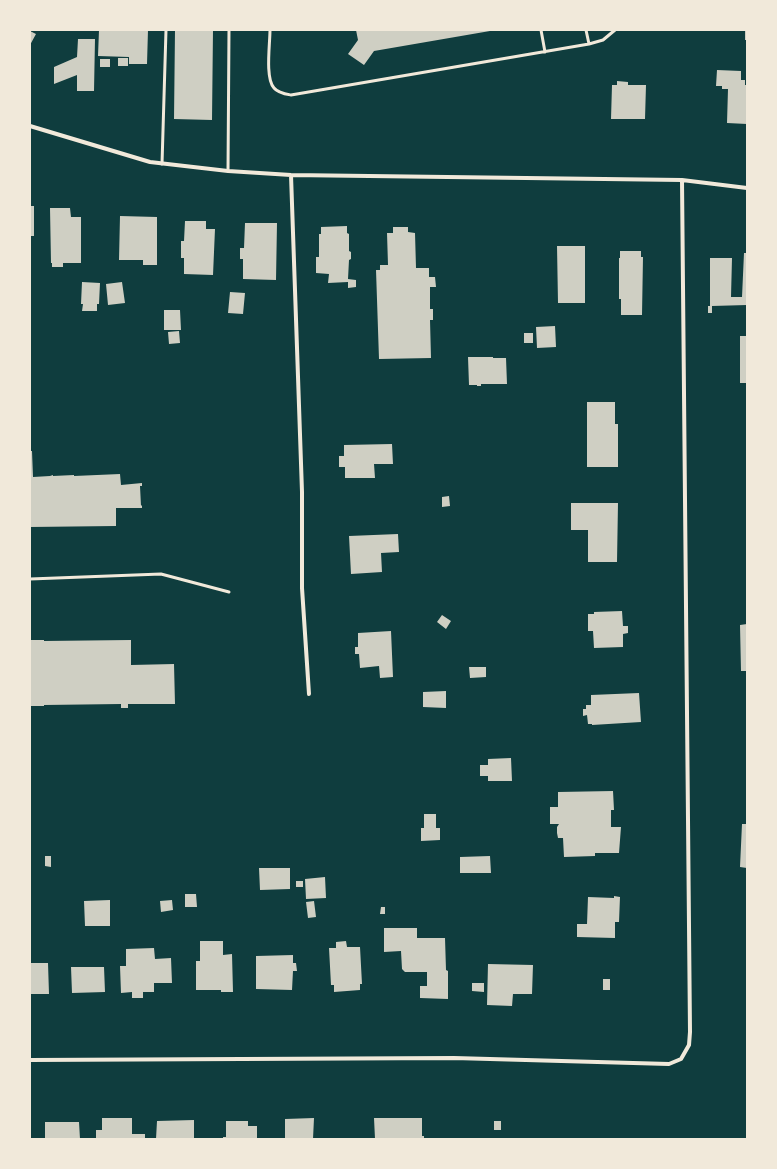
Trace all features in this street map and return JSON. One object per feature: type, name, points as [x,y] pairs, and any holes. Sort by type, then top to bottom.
[{"type":"street","points":[[30,126],[150,162],[228,171],[291,175],[682,180],[747,188]]},
{"type":"street","points":[[291,175],[302,484],[302,588],[309,694]]},
{"type":"street","points":[[30,1060],[454,1058],[669,1064],[681,1059],[689,1045],[690,1032],[682,180]]},
{"type":"lane","points":[[162,164],[166,30]]},
{"type":"lane","points":[[228,171],[229,30]]},
{"type":"lane","points":[[270,30],[270,83],[274,89],[281,94],[291,95],[589,44],[603,40],[616,30]]},
{"type":"lane","points":[[541,30],[545,52]]},
{"type":"lane","points":[[586,30],[589,44]]},
{"type":"lane","points":[[30,578],[161,574],[229,592]]},
{"type":"building","points":[[99,30],[148,30],[147,64],[129,64],[129,57],[98,56]]},
{"type":"building","points":[[175,30],[213,30],[212,120],[174,119]]},
{"type":"building","points":[[356,30],[490,31],[374,51],[364,65],[348,54],[358,40]]},
{"type":"building","points":[[745,30],[747,30],[747,40],[745,40]]},
{"type":"building","points":[[30,31],[36,34],[30,45]]},
{"type":"building","points":[[78,39],[95,39],[94,91],[77,91],[77,75],[54,84],[54,67],[77,57]]},
{"type":"building","points":[[118,58],[128,58],[128,66],[118,66]]},
{"type":"building","points":[[100,59],[110,59],[110,67],[100,67]]},
{"type":"building","points":[[717,70],[741,71],[741,80],[745,80],[745,85],[747,85],[747,124],[727,123],[728,89],[722,89],[722,86],[716,86]]},
{"type":"building","points":[[617,81],[628,82],[628,85],[646,85],[645,119],[611,119],[612,85],[617,85]]},
{"type":"building","points":[[30,206],[34,206],[34,236],[30,236]]},
{"type":"building","points":[[50,208],[70,208],[71,217],[81,217],[81,263],[63,263],[63,267],[52,267]]},
{"type":"building","points":[[120,216],[157,217],[157,265],[143,265],[143,260],[119,260]]},
{"type":"building","points":[[185,221],[206,221],[206,229],[215,229],[213,275],[184,274],[184,258],[181,258],[181,241],[184,241]]},
{"type":"building","points":[[245,223],[277,223],[276,280],[243,279],[243,259],[240,259],[240,248],[244,248]]},
{"type":"building","points":[[347,226],[347,233],[349,234],[349,251],[351,252],[348,279],[356,280],[356,287],[348,288],[348,282],[328,283],[329,274],[316,273],[316,257],[319,257],[319,234],[321,234],[321,227]]},
{"type":"building","points":[[393,227],[408,227],[408,232],[415,233],[416,268],[429,268],[429,277],[435,277],[436,287],[430,287],[430,309],[433,309],[433,320],[430,320],[431,358],[379,359],[376,270],[380,270],[380,265],[388,265],[387,233],[393,233]]},
{"type":"building","points":[[557,246],[585,246],[585,303],[558,303]]},
{"type":"building","points":[[620,251],[641,251],[641,257],[643,257],[642,315],[621,315],[621,299],[619,299]]},
{"type":"building","points":[[744,253],[747,253],[747,305],[712,306],[712,313],[708,313],[708,306],[710,306],[710,258],[732,258],[731,297],[742,297]]},
{"type":"building","points":[[82,282],[100,283],[99,304],[97,304],[97,311],[82,311]]},
{"type":"building","points":[[122,282],[125,303],[108,305],[106,284]]},
{"type":"building","points":[[230,292],[245,293],[243,314],[228,313]]},
{"type":"building","points":[[164,310],[180,310],[181,330],[164,330]]},
{"type":"building","points":[[555,326],[556,347],[537,348],[536,327]]},
{"type":"building","points":[[179,331],[180,343],[169,344],[168,332]]},
{"type":"building","points":[[524,333],[533,333],[533,343],[524,343]]},
{"type":"building","points":[[740,336],[747,336],[747,383],[740,383]]},
{"type":"building","points":[[468,357],[506,358],[507,384],[481,384],[481,386],[469,385]]},
{"type":"building","points":[[587,402],[615,402],[615,424],[618,424],[618,467],[587,467]]},
{"type":"building","points":[[392,444],[393,464],[374,464],[375,478],[345,478],[345,467],[339,467],[339,456],[344,456],[344,445]]},
{"type":"building","points":[[30,451],[32,451],[33,477],[53,475],[74,476],[120,474],[121,485],[142,483],[142,486],[140,486],[142,508],[116,508],[116,526],[30,527]]},
{"type":"building","points":[[449,496],[450,506],[442,507],[442,497]]},
{"type":"building","points":[[571,503],[618,503],[617,562],[588,562],[588,530],[571,530]]},
{"type":"building","points":[[398,534],[399,552],[381,553],[382,572],[351,574],[349,536]]},
{"type":"building","points":[[622,611],[623,626],[628,626],[628,633],[623,634],[623,647],[594,648],[593,631],[588,631],[588,614],[594,614],[594,612]]},
{"type":"building","points":[[442,615],[451,621],[446,629],[437,622]]},
{"type":"building","points":[[747,624],[747,671],[741,671],[740,625]]},
{"type":"building","points":[[391,631],[393,677],[380,678],[379,666],[360,668],[359,654],[355,654],[355,647],[358,647],[358,633]]},
{"type":"building","points":[[30,640],[131,640],[131,665],[174,664],[175,704],[128,704],[128,708],[121,708],[121,704],[30,706]]},
{"type":"building","points":[[469,667],[486,667],[486,677],[470,678]]},
{"type":"building","points":[[446,691],[446,708],[423,707],[423,692]]},
{"type":"building","points":[[639,693],[641,722],[592,725],[588,724],[587,715],[583,716],[583,709],[586,709],[586,705],[591,705],[591,695]]},
{"type":"building","points":[[511,758],[512,781],[488,781],[488,776],[480,776],[480,765],[488,765],[488,759]]},
{"type":"building","points":[[613,791],[614,810],[611,810],[611,827],[621,827],[619,853],[595,853],[595,856],[564,857],[563,838],[558,838],[557,833],[557,827],[559,824],[550,824],[550,807],[558,807],[558,792]]},
{"type":"building","points":[[424,814],[436,814],[436,828],[440,828],[440,840],[421,841],[421,828],[424,828]]},
{"type":"building","points":[[742,824],[747,824],[747,868],[740,867]]},
{"type":"building","points":[[45,856],[51,856],[51,867],[45,866]]},
{"type":"building","points":[[490,856],[491,873],[460,873],[460,857]]},
{"type":"building","points":[[259,868],[290,868],[290,889],[260,890]]},
{"type":"building","points":[[325,877],[326,898],[306,899],[305,879]]},
{"type":"building","points":[[296,881],[303,881],[303,887],[296,887]]},
{"type":"building","points":[[185,894],[196,894],[197,907],[185,907]]},
{"type":"building","points":[[614,896],[620,897],[619,922],[615,922],[615,938],[577,937],[577,924],[587,924],[588,897],[614,898]]},
{"type":"building","points":[[110,900],[110,926],[85,926],[84,901]]},
{"type":"building","points":[[172,900],[173,910],[161,912],[160,901]]},
{"type":"building","points":[[314,901],[316,917],[308,918],[306,902]]},
{"type":"building","points":[[381,907],[385,907],[385,914],[380,914]]},
{"type":"building","points":[[384,928],[417,928],[417,938],[445,938],[446,970],[448,971],[448,999],[420,998],[420,986],[427,986],[427,972],[405,972],[402,969],[401,951],[384,952]]},
{"type":"building","points":[[200,941],[223,941],[223,955],[232,954],[233,992],[221,992],[221,990],[196,990],[196,961],[200,961]]},
{"type":"building","points":[[346,941],[347,947],[360,947],[362,984],[360,984],[360,990],[334,992],[334,985],[331,985],[329,948],[336,948],[336,942]]},
{"type":"building","points":[[154,948],[155,959],[171,958],[172,983],[154,983],[154,992],[143,992],[143,998],[132,998],[132,992],[121,993],[120,966],[126,966],[126,949]]},
{"type":"building","points":[[293,955],[293,963],[296,963],[297,971],[293,971],[292,990],[256,989],[256,956]]},
{"type":"building","points":[[30,963],[48,963],[49,994],[30,994]]},
{"type":"building","points":[[488,964],[533,965],[532,994],[513,994],[512,1006],[487,1005]]},
{"type":"building","points":[[71,967],[104,967],[105,992],[72,993]]},
{"type":"building","points":[[603,979],[610,979],[610,990],[603,990]]},
{"type":"building","points":[[472,983],[484,983],[484,992],[472,991]]},
{"type":"building","points":[[102,1118],[132,1118],[132,1134],[145,1134],[145,1139],[96,1139],[96,1130],[102,1130]]},
{"type":"building","points":[[314,1118],[313,1139],[285,1139],[285,1119]]},
{"type":"building","points":[[374,1118],[422,1118],[422,1136],[424,1136],[424,1139],[375,1139]]},
{"type":"building","points":[[194,1120],[194,1139],[156,1139],[157,1121]]},
{"type":"building","points":[[226,1121],[248,1121],[248,1126],[257,1126],[257,1139],[223,1139],[223,1137],[226,1137]]},
{"type":"building","points":[[494,1121],[501,1121],[501,1130],[494,1130]]},
{"type":"building","points":[[45,1122],[79,1122],[80,1139],[45,1139]]}]
